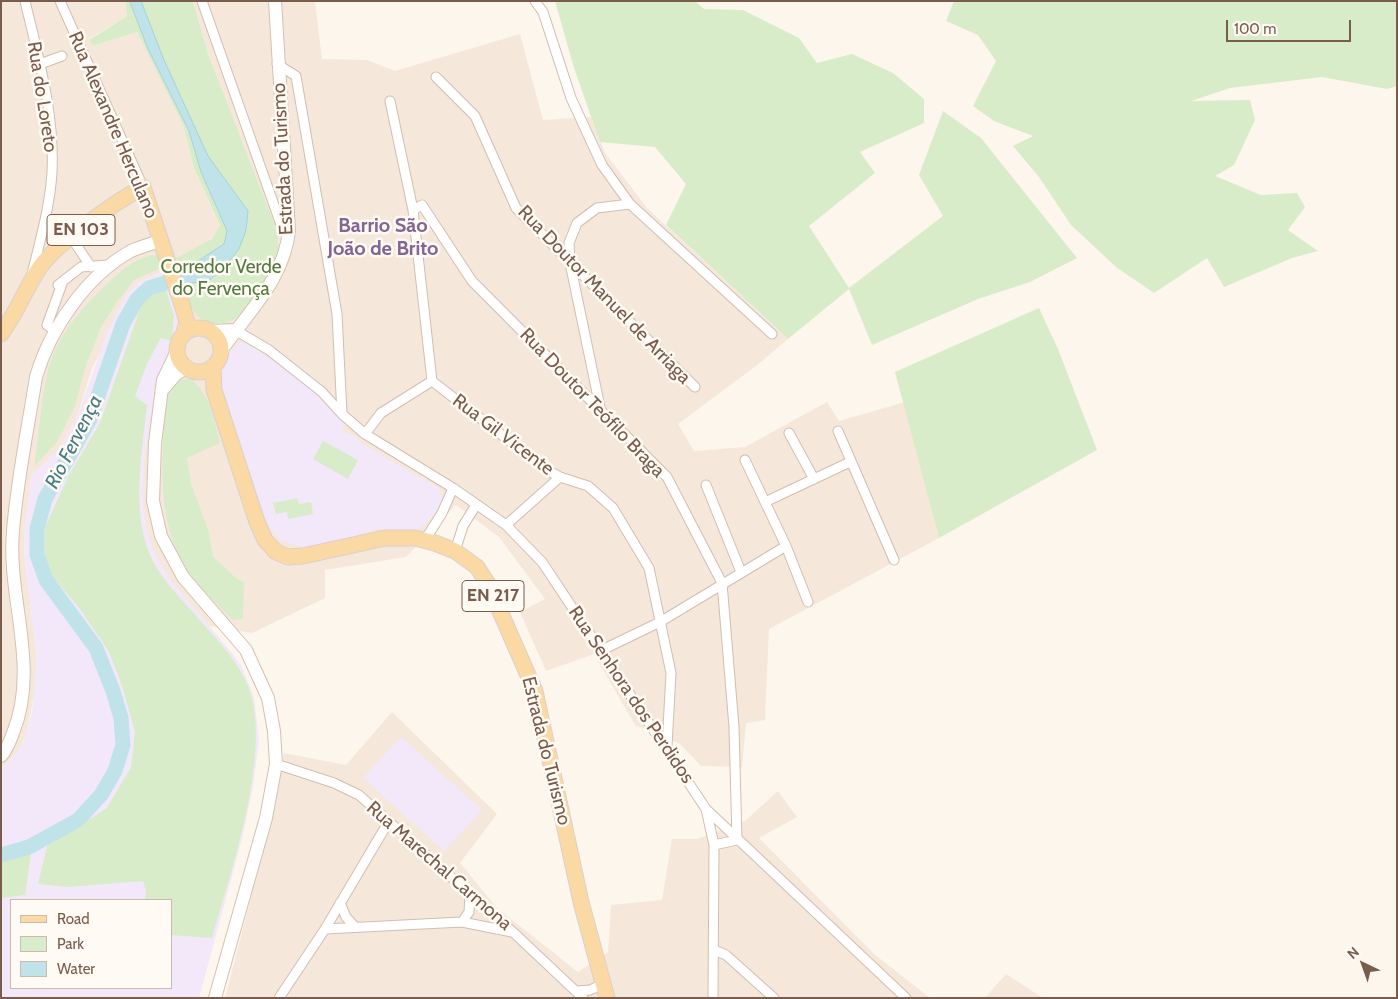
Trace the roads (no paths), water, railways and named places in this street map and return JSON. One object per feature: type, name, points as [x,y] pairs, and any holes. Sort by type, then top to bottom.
[{"type":"main road","name":"EN 103","points":[[29,284],[48,257],[114,204],[143,187]]},
{"type":"main road","name":"Rua Alexandre Herculano","points":[[143,187],[187,322],[184,333]]},
{"type":"main road","name":"Rua do Loreto","points":[[1,334],[21,303],[29,284]]},
{"type":"main road","name":"Rua Alexandre Herculano","points":[[183,308],[196,326],[208,330]]},
{"type":"main road","points":[[190,329],[208,330],[216,336],[221,351],[217,362],[213,367],[192,370],[181,363],[177,351],[178,344],[184,333],[190,329]]},
{"type":"main road","name":"Estrada do Turismo","points":[[213,367],[214,390],[257,522],[265,540],[276,552],[288,557],[303,556],[385,538],[425,540],[454,551],[477,567],[488,584],[535,691],[581,902],[605,991]]},
{"type":"main road","name":"Estrada do Turismo","points":[[192,370],[214,390]]},
{"type":"street","name":"Rua do Loreto","points":[[24,1],[40,64],[50,127],[52,171],[46,219],[29,284]]},
{"type":"street","name":"Rua Alexandre Herculano","points":[[60,1],[143,187]]},
{"type":"street","points":[[202,1],[280,222],[289,230]]},
{"type":"street","name":"Estrada do Turismo","points":[[221,351],[273,282],[288,246],[289,230],[277,64],[275,1]]},
{"type":"street","points":[[535,1],[543,12],[571,98],[602,165],[630,204],[772,334]]},
{"type":"street","points":[[40,64],[62,56]]},
{"type":"street","points":[[277,64],[296,76],[337,314],[342,414]]},
{"type":"street","name":"Rua Doutor Manuel de Arriaga","points":[[436,77],[475,116],[516,208],[695,387]]},
{"type":"street","points":[[365,434],[381,413],[432,381],[413,210],[390,101]]},
{"type":"street","points":[[600,407],[570,264],[569,243],[577,223],[597,208],[630,204]]},
{"type":"street","name":"Rua Doutor Teófilo Braga","points":[[413,210],[422,205],[472,281],[600,407],[667,477],[722,583],[734,727],[737,840]]},
{"type":"street","points":[[71,238],[91,266]]},
{"type":"street","points":[[3,752],[22,704],[25,658],[14,578],[13,532],[36,377],[45,348],[54,330],[63,316],[85,291],[131,251],[160,241]]},
{"type":"street","points":[[54,330],[46,325],[61,283],[81,267],[113,265]]},
{"type":"street","points":[[208,330],[235,330]]},
{"type":"street","name":"Rua Senhora dos Perdidos","points":[[235,330],[269,350],[322,392],[342,414],[365,434],[453,488],[506,525],[542,562],[667,746],[706,809],[906,998]]},
{"type":"street","points":[[177,351],[165,374],[155,443],[153,501],[161,536],[183,577],[246,650],[268,698],[274,732],[276,764],[266,818],[215,998]]},
{"type":"street","points":[[162,392],[167,383],[192,370]]},
{"type":"street","name":"Rua Gil Vicente","points":[[432,381],[547,470],[560,478],[588,486],[613,508],[649,568],[671,673],[667,746]]},
{"type":"street","points":[[838,431],[894,560]]},
{"type":"street","points":[[789,433],[814,479]]},
{"type":"street","points":[[745,460],[786,546],[808,602]]},
{"type":"street","points":[[765,502],[850,462]]},
{"type":"street","points":[[506,525],[560,478]]},
{"type":"street","points":[[706,486],[741,572]]},
{"type":"street","points":[[425,540],[442,513],[453,488]]},
{"type":"street","points":[[454,551],[463,526],[476,505]]},
{"type":"street","points":[[602,650],[660,622],[786,546]]},
{"type":"street","name":"Rua Marechal Carmona","points":[[276,764],[334,783],[358,795],[580,994]]},
{"type":"street","points":[[706,809],[714,845],[713,998]]},
{"type":"street","points":[[279,998],[325,929],[389,821]]},
{"type":"street","points":[[714,845],[737,840]]},
{"type":"street","points":[[462,922],[468,912],[470,894]]},
{"type":"street","points":[[340,903],[346,917],[355,927]]},
{"type":"street","points":[[325,929],[462,922],[514,933]]},
{"type":"street","points":[[714,950],[726,955],[774,998]]},
{"type":"street","points":[[580,994],[590,990],[605,991]]},
{"type":"water","points":[[130,1],[141,1],[164,60],[208,156],[248,211],[246,230],[239,249],[211,279],[184,285],[178,274],[224,244],[227,231],[201,172],[189,131],[148,49]]},
{"type":"waterway","name":"Rio Fervença","points":[[1,855],[29,847],[78,820],[101,795],[115,771],[123,745],[121,718],[113,691],[96,648],[46,580],[37,555],[37,529],[45,499],[90,419],[123,324],[137,299],[149,288],[185,277]]},
{"type":"district","name":"Barrio São João de Brito","points":[[383,238]]},
{"type":"park label","name":"Corredor Verde do Fervença","points":[[221,278]]}]
